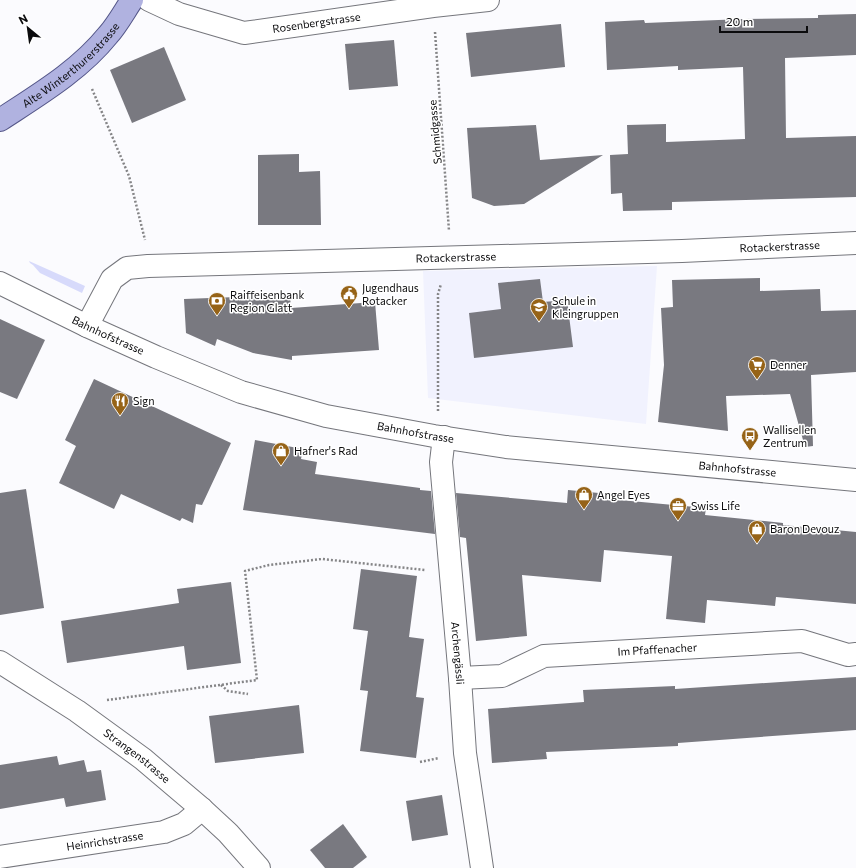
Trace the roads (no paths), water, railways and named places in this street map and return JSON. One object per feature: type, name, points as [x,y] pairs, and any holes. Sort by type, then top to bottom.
[{"type":"main road","name":"Alte Winterthurerstrasse","points":[[0,120],[47,89],[80,63],[108,35],[132,0]]},
{"type":"street","name":"Rosenbergstrasse","points":[[149,0],[179,14],[244,33],[433,6],[488,0]]},
{"type":"street","name":"Rotackerstrasse","points":[[87,326],[112,279],[128,268],[674,251],[856,243]]},
{"type":"street","name":"Bahnhofstrasse","points":[[0,284],[156,357],[241,392],[326,416],[444,438],[506,447],[856,480]]},
{"type":"street","name":"Archengässli","points":[[444,438],[441,462],[465,753],[482,868]]},
{"type":"street","name":"Im Pfaffenacher","points":[[460,678],[502,676],[544,656],[802,641],[848,654],[856,654]]},
{"type":"street","name":"Strangenstrasse","points":[[0,662],[77,711],[143,758],[228,833],[259,868]]},
{"type":"street","name":"Heinrichstrasse","points":[[0,857],[164,832],[184,824],[202,809]]},
{"type":"place","name":"Jugendhaus Rotacker","points":[[349,309]]},
{"type":"place","name":"Raiffeisenbank Region Glatt","points":[[217,316]]},
{"type":"place","name":"Schule in Kleingruppen","points":[[539,322]]},
{"type":"place","name":"Denner","points":[[757,380]]},
{"type":"place","name":"Sign","points":[[120,416]]},
{"type":"place","name":"Wallisellen Zentrum","points":[[750,451]]},
{"type":"place","name":"Hafner's Rad","points":[[281,466]]},
{"type":"place","name":"Angel Eyes","points":[[584,510]]},
{"type":"place","name":"Swiss Life","points":[[678,521]]},
{"type":"place","name":"Baron Devouz","points":[[757,544]]}]
